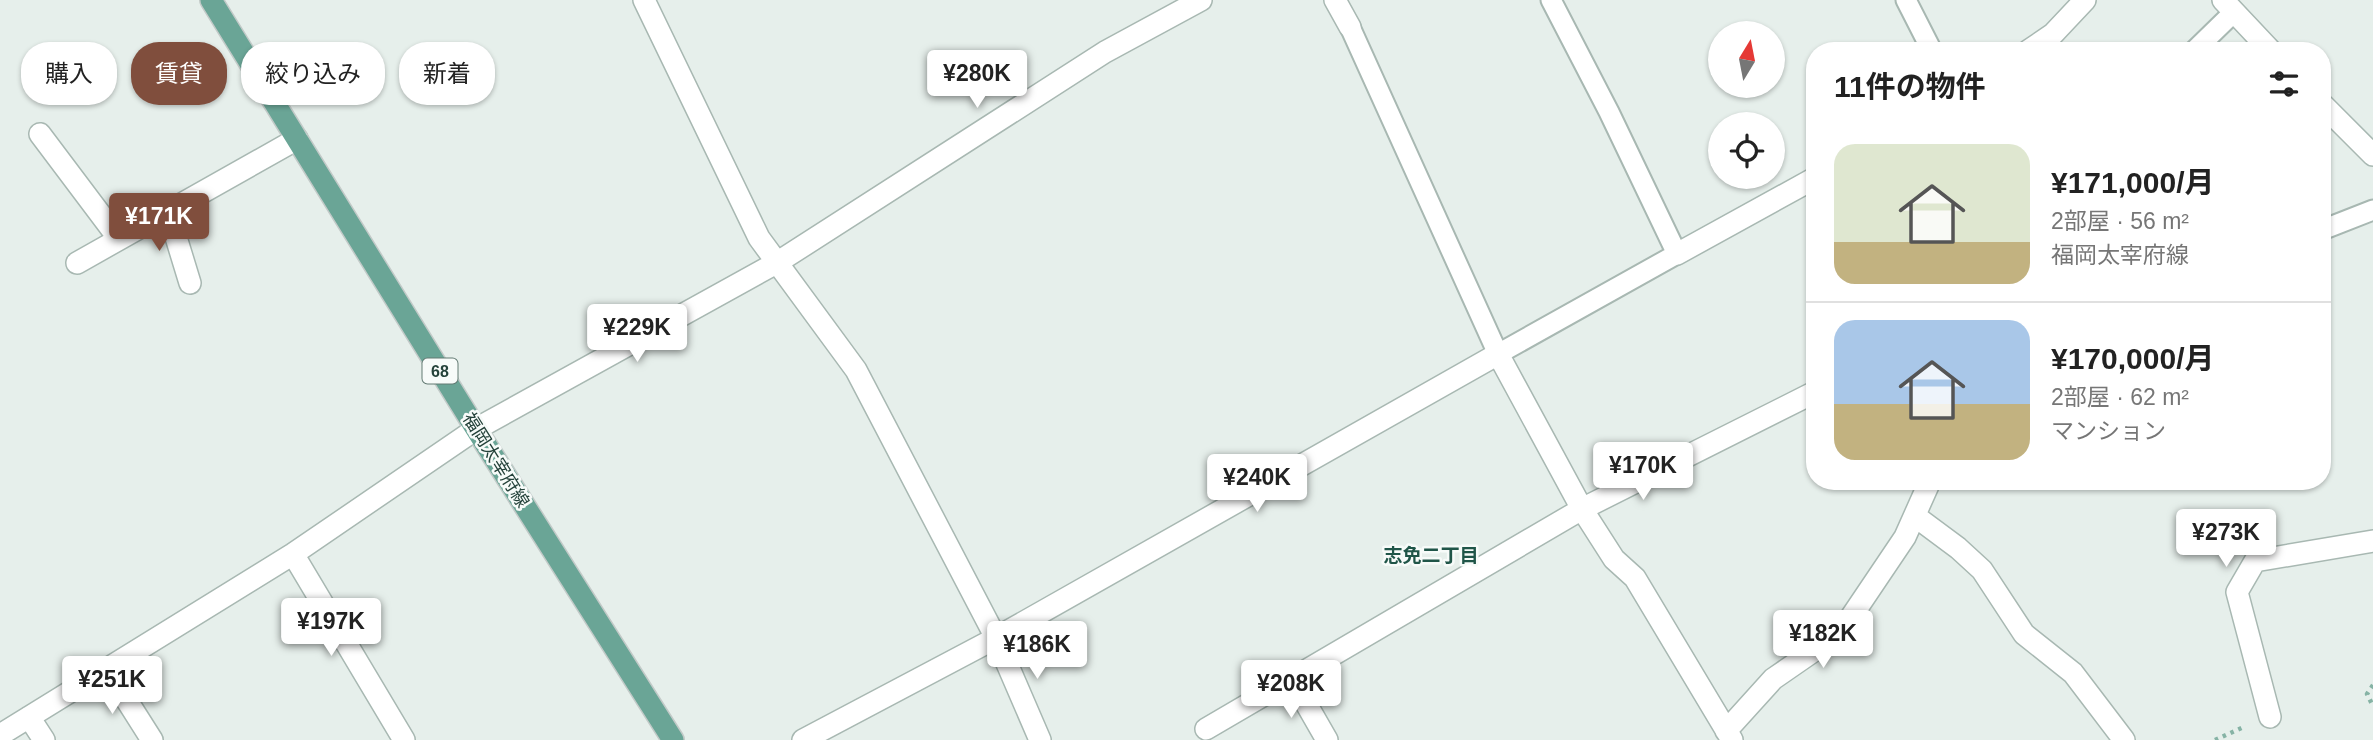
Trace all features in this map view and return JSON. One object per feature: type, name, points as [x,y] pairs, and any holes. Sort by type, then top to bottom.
[{"type":"main road","name":"福岡太宰府線","points":[[211,0],[476,429],[673,740]]},
{"type":"street","points":[[644,0],[759,238],[856,370],[996,638],[1040,740]]},
{"type":"street","points":[[0,735],[293,554],[476,429],[778,262],[1105,52],[1202,0]]},
{"type":"street","points":[[1335,0],[1350,27]]},
{"type":"street","points":[[2041,42],[2053,34],[2085,0]]},
{"type":"street","points":[[2228,6],[2262,42]]},
{"type":"street","points":[[2331,113],[2373,155]]},
{"type":"street","points":[[40,134],[120,239]]},
{"type":"street","points":[[77,263],[297,139]]},
{"type":"street","points":[[1677,254],[1806,183]]},
{"type":"street","points":[[168,211],[190,283]]},
{"type":"street","points":[[803,740],[996,638],[1498,354],[1582,509],[1614,559],[1635,579],[1729,735],[1773,679],[1841,632],[1905,537],[1926,490]]},
{"type":"street","points":[[1206,729],[1582,509],[1806,397]]},
{"type":"street","points":[[1915,516],[1982,570],[2024,634],[2073,673],[2124,740]]},
{"type":"street","points":[[2270,717],[2237,592],[2255,561],[2373,541]]},
{"type":"street","points":[[293,554],[404,740]]},
{"type":"street","points":[[107,669],[152,740]]},
{"type":"street","points":[[1292,680],[1327,740]]},
{"type":"street","points":[[29,717],[44,740]]},
{"type":"lane","points":[[1350,27],[1498,354],[1677,254],[1609,112],[1551,0]]},
{"type":"lane","points":[[1906,0],[1927,42]]},
{"type":"lane","points":[[2201,42],[2228,6]]},
{"type":"lane","points":[[2331,226],[2373,210]]},
{"type":"path","points":[[2373,685],[2367,694],[2373,706]]},
{"type":"district","name":"志免二丁目","points":[[1431,555]]}]
